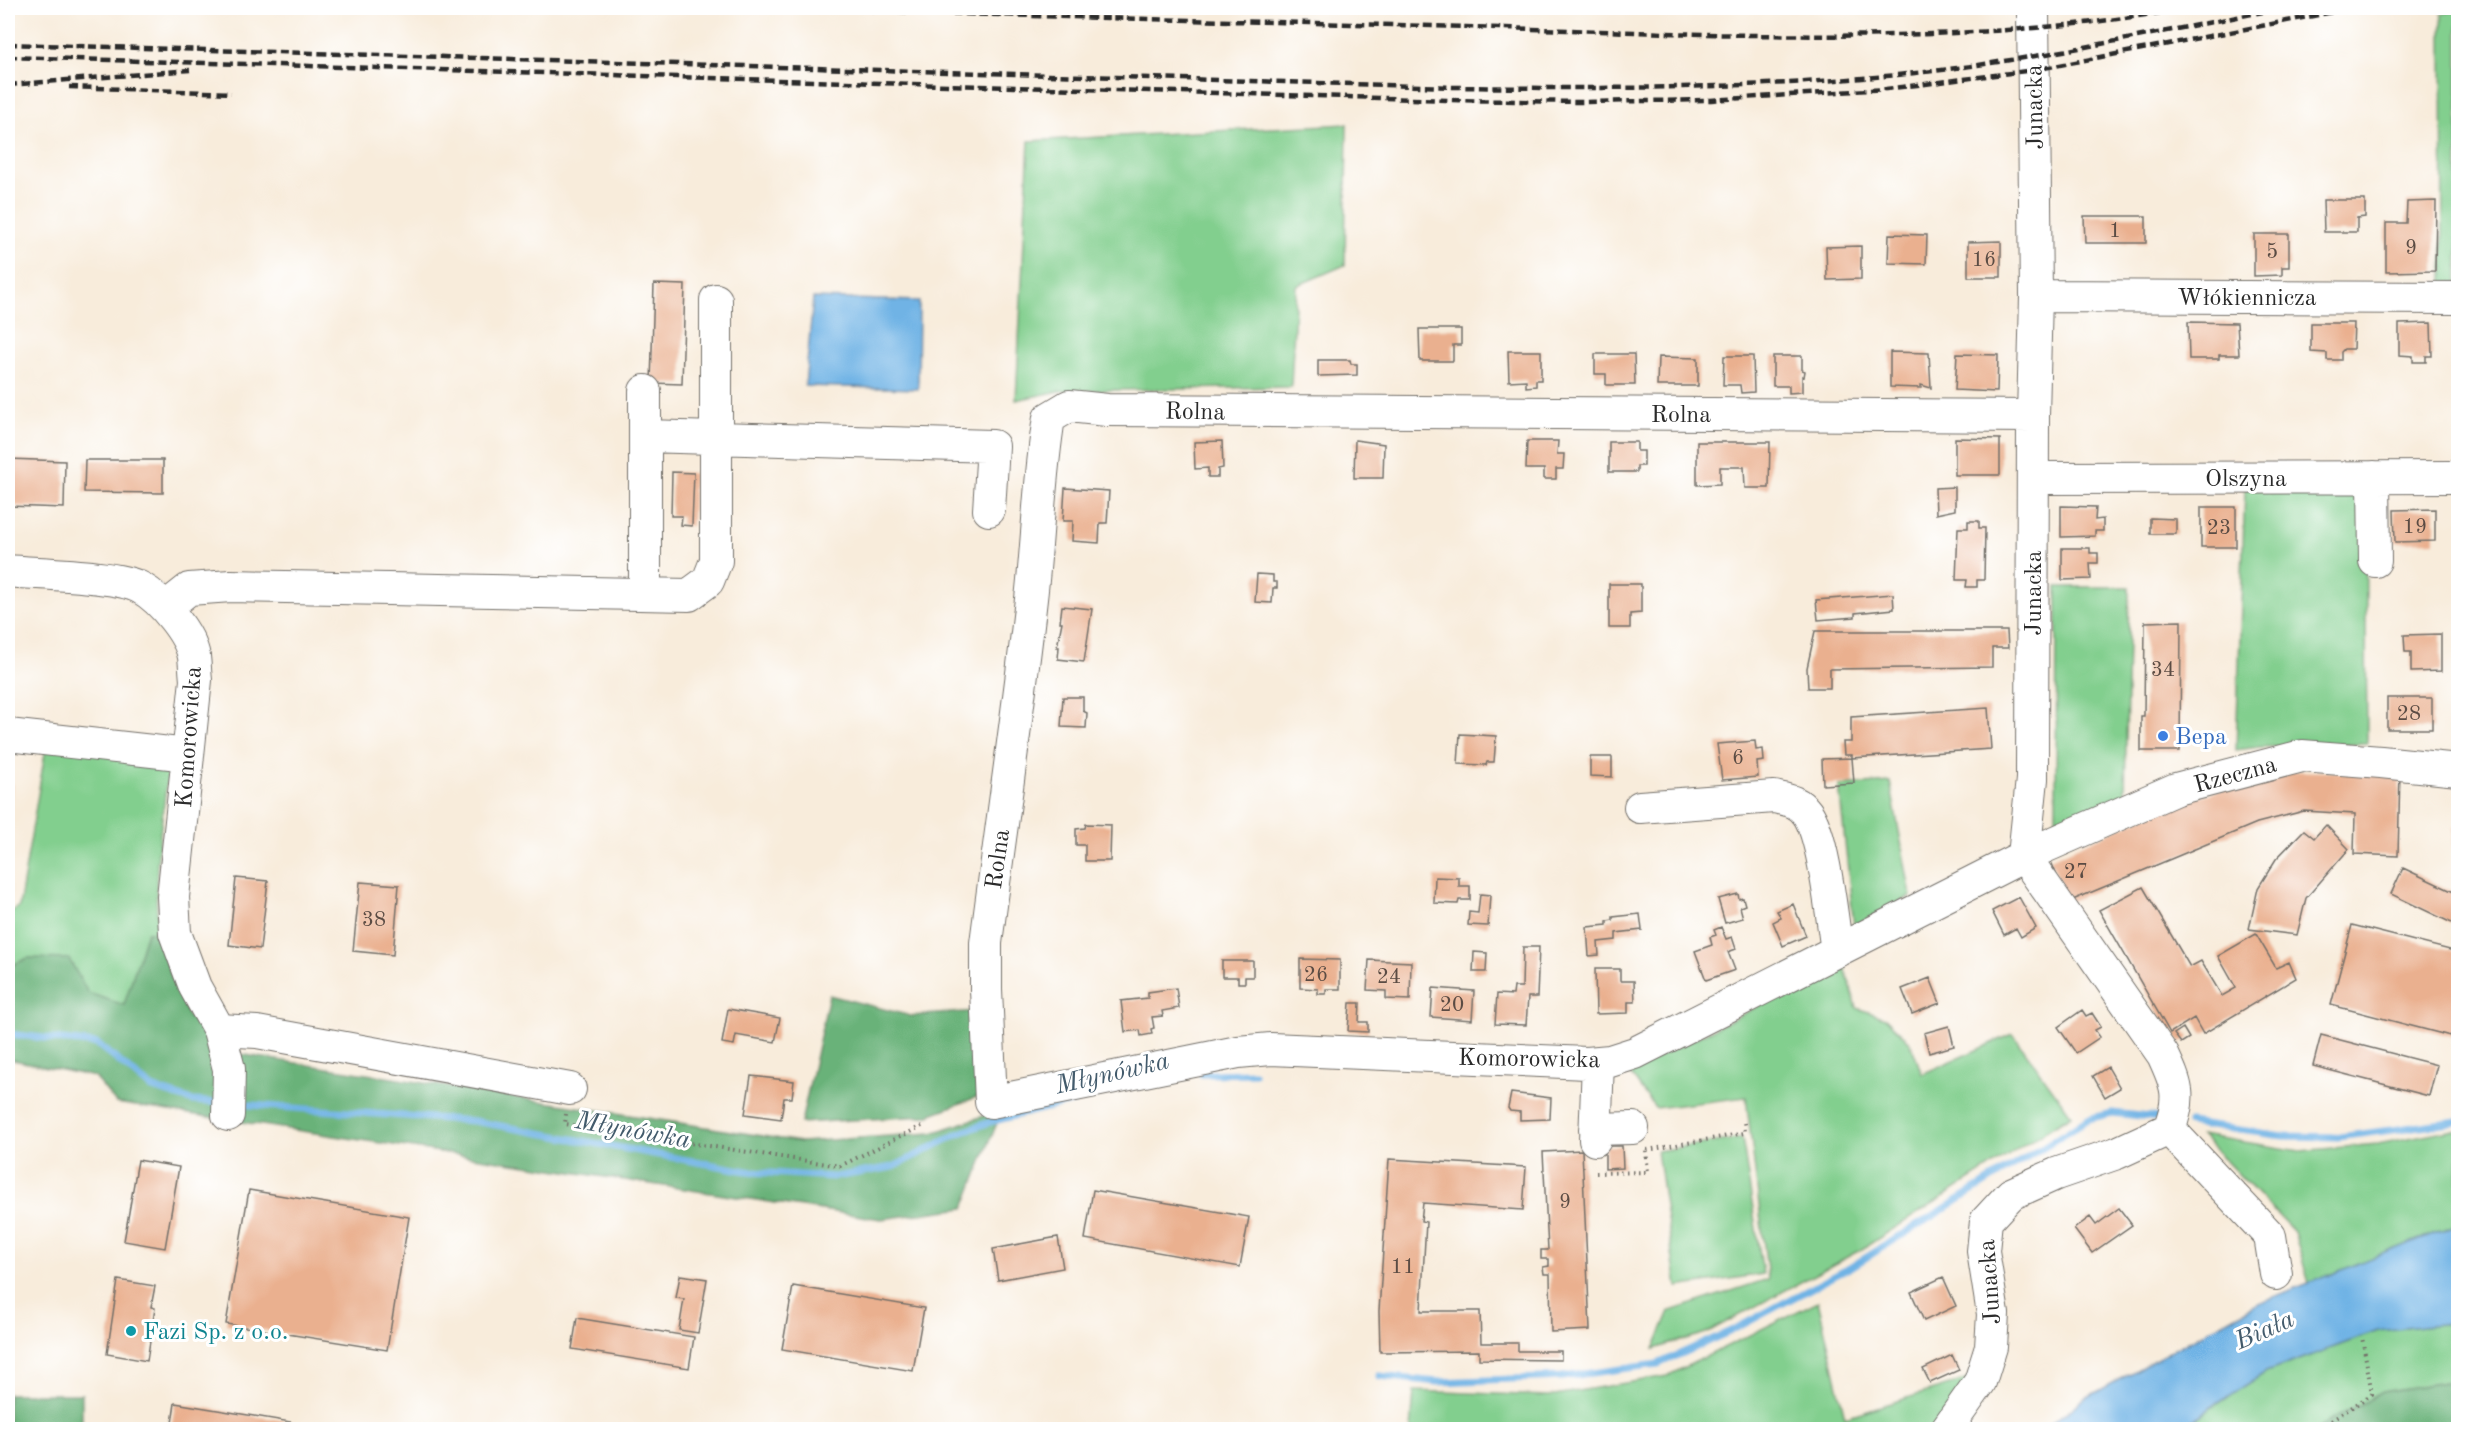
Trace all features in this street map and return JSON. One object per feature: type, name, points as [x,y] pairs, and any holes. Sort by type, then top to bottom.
[{"type":"street","name":"Junacka","points":[[2024,856],[2032,779],[2033,416],[2036,296],[2033,8]]},
{"type":"street","name":"Włókiennicza","points":[[2036,296],[2458,298]]},
{"type":"street","points":[[165,608],[189,589],[231,586],[689,595],[708,581],[716,561],[716,300]]},
{"type":"street","points":[[645,392],[645,593]]},
{"type":"street","name":"Rolna","points":[[991,1102],[986,943],[1031,601],[1044,447],[1049,418],[1069,406],[1142,411],[2033,416]]},
{"type":"street","points":[[645,436],[716,436],[993,446],[989,510]]},
{"type":"street","points":[[2374,477],[2375,561]]},
{"type":"street","name":"Olszyna","points":[[2034,478],[2458,477]]},
{"type":"street","name":"Komorowicka","points":[[8,572],[106,579],[140,587],[165,608],[180,626],[194,654],[196,680],[173,897],[175,933],[195,987],[219,1030],[229,1069],[228,1102]]},
{"type":"street","points":[[8,735],[188,755]]},
{"type":"street","name":"Rzeczna","points":[[2024,856],[2176,789],[2301,756],[2458,770]]},
{"type":"street","points":[[1640,807],[1774,797],[1794,801],[1808,814],[1819,842],[1837,951]]},
{"type":"street","points":[[2024,856],[2163,1055],[2177,1085],[2177,1109],[2169,1129],[2270,1236],[2276,1274]]},
{"type":"street","name":"Komorowicka","points":[[991,1102],[1238,1052],[1271,1049],[1598,1062],[1635,1053],[2024,856]]},
{"type":"street","points":[[219,1030],[257,1032],[570,1089]]},
{"type":"street","points":[[1598,1062],[1595,1134],[1639,1139]]},
{"type":"street","name":"Junacka","points":[[1946,1430],[1980,1382],[1991,1347],[1993,1314],[1983,1251],[1986,1221],[2011,1194],[2056,1174],[2117,1153],[2169,1129]]},
{"type":"path","points":[[570,1089],[565,1124],[840,1166],[926,1124]]},
{"type":"path","points":[[1639,1139],[1745,1133],[1744,1119]]},
{"type":"path","points":[[1596,1173],[1648,1172]]},
{"type":"path","points":[[2324,1430],[2328,1423],[2372,1394],[2362,1337]]},
{"type":"green space","points":[[2458,10],[2458,283],[2443,283],[2442,14]]},
{"type":"green space","points":[[1347,124],[1345,265],[1296,286],[1291,387],[1060,391],[1016,400],[1029,141]]},
{"type":"green space","points":[[2245,489],[2365,490],[2367,744],[2260,747],[2236,750]]},
{"type":"green space","points":[[2057,587],[2129,587],[2125,794],[2056,822]]},
{"type":"green space","points":[[46,747],[170,758],[157,867],[159,933],[147,932],[124,1006],[87,993],[28,958],[8,967],[8,913],[19,907]]},
{"type":"green space","points":[[1890,782],[1911,896],[1854,926],[1839,786]]},
{"type":"green space","points":[[147,932],[159,933],[169,971],[188,1016],[226,1052],[801,1142],[932,1133],[1002,1110],[964,1208],[881,1219],[116,1103],[95,1077],[8,1059],[8,967],[28,958],[69,959],[88,993],[124,1005]]},
{"type":"green space","points":[[1843,961],[1857,1008],[1885,1018],[1910,1042],[1922,1074],[2013,1034],[2071,1115],[1862,1249],[1706,1333],[1654,1349],[1670,1311],[1768,1279],[1746,1097],[1655,1108],[1629,1072]]},
{"type":"green space","points":[[829,995],[911,1016],[975,1011],[980,1096],[926,1116],[801,1123]]},
{"type":"green space","points":[[2458,1130],[2458,1224],[2309,1283],[2294,1232],[2201,1135],[2300,1151],[2378,1144]]},
{"type":"green space","points":[[1742,1138],[1763,1274],[1677,1287],[1657,1151]]},
{"type":"green space","points":[[1818,1301],[1845,1417],[1969,1379],[1936,1429],[1411,1430],[1414,1391],[1549,1396],[1667,1376]]},
{"type":"green space","points":[[2458,1322],[2458,1380],[2382,1392],[2316,1429],[2179,1430],[2266,1372],[2378,1331]]},
{"type":"green space","points":[[2458,1380],[2458,1429],[2316,1429],[2382,1392]]},
{"type":"green space","points":[[8,1394],[82,1394],[82,1429],[8,1429]]},
{"type":"water","points":[[813,298],[919,301],[918,389],[805,386]]},
{"type":"water","name":"Biała","points":[[2458,1224],[2458,1322],[2378,1331],[2266,1372],[2179,1429],[2043,1429],[2084,1399],[2258,1303]]},
{"type":"building","points":[[2323,200],[2365,200],[2365,217],[2357,218],[2357,232],[2324,232]]},
{"type":"building","points":[[2436,201],[2435,271],[2386,272],[2386,223],[2406,223],[2407,202]]},
{"type":"building","points":[[2084,216],[2146,216],[2146,243],[2085,243]]},
{"type":"building","points":[[1889,234],[1927,235],[1926,264],[1888,263]]},
{"type":"building","points":[[2254,234],[2289,234],[2289,267],[2282,267],[2282,275],[2254,276]]},
{"type":"building","points":[[2001,241],[2001,277],[1968,277],[1968,242]]},
{"type":"building","points":[[1861,246],[1861,279],[1827,280],[1826,247]]},
{"type":"building","points":[[654,284],[685,285],[682,384],[651,383]]},
{"type":"building","points":[[2188,322],[2237,323],[2239,355],[2219,355],[2219,359],[2189,359]]},
{"type":"building","points":[[2311,323],[2354,323],[2353,349],[2344,349],[2341,352],[2341,360],[2327,360],[2327,353],[2311,352]]},
{"type":"building","points":[[2431,323],[2432,356],[2426,356],[2426,362],[2413,362],[2413,356],[2399,355],[2399,324]]},
{"type":"building","points":[[1419,329],[1461,329],[1461,345],[1453,345],[1453,361],[1420,361]]},
{"type":"building","points":[[1508,351],[1541,351],[1541,380],[1536,380],[1536,386],[1526,387],[1526,380],[1509,381]]},
{"type":"building","points":[[1890,352],[1929,353],[1931,388],[1921,385],[1921,388],[1890,387]]},
{"type":"building","points":[[1595,354],[1634,354],[1635,385],[1606,385],[1606,374],[1595,374]]},
{"type":"building","points":[[1957,354],[1998,355],[1997,392],[1955,390]]},
{"type":"building","points":[[1724,356],[1753,356],[1754,392],[1741,393],[1740,385],[1723,385]]},
{"type":"building","points":[[1773,356],[1802,356],[1802,370],[1805,371],[1804,377],[1802,376],[1802,392],[1789,393],[1789,386],[1773,386]]},
{"type":"building","points":[[1658,357],[1698,358],[1698,386],[1657,386]]},
{"type":"building","points":[[1318,360],[1350,360],[1351,364],[1357,364],[1357,375],[1318,376]]},
{"type":"building","points":[[1955,438],[2000,439],[2000,475],[1955,475]]},
{"type":"building","points":[[1355,440],[1384,444],[1383,478],[1354,478]]},
{"type":"building","points":[[1222,441],[1223,468],[1218,469],[1218,477],[1208,477],[1208,468],[1195,469],[1194,442]]},
{"type":"building","points":[[1527,441],[1558,441],[1557,454],[1564,454],[1563,469],[1556,469],[1556,479],[1544,479],[1544,469],[1526,469]]},
{"type":"building","points":[[1609,442],[1637,442],[1637,451],[1644,451],[1644,466],[1637,466],[1637,472],[1609,472]]},
{"type":"building","points":[[1697,442],[1770,442],[1769,488],[1745,488],[1744,467],[1720,467],[1720,484],[1697,485]]},
{"type":"building","points":[[8,459],[65,461],[64,508],[8,506]]},
{"type":"building","points":[[85,460],[163,460],[163,493],[84,492]]},
{"type":"building","points":[[672,472],[694,473],[692,526],[681,525],[682,516],[671,516]]},
{"type":"building","points":[[1955,487],[1955,510],[1936,514],[1935,488]]},
{"type":"building","points":[[1065,488],[1109,491],[1107,523],[1100,523],[1099,543],[1072,541],[1073,521],[1063,521]]},
{"type":"building","points":[[2061,506],[2096,507],[2095,520],[2103,519],[2103,531],[2095,531],[2095,536],[2061,537]]},
{"type":"building","points":[[2201,507],[2236,507],[2236,547],[2201,547]]},
{"type":"building","points":[[2435,509],[2435,541],[2395,542],[2394,510]]},
{"type":"building","points":[[2150,518],[2176,519],[2176,534],[2150,534]]},
{"type":"building","points":[[1968,521],[1979,521],[1979,528],[1985,528],[1984,580],[1977,580],[1977,587],[1966,587],[1967,580],[1956,580],[1958,528],[1968,528]]},
{"type":"building","points":[[2062,548],[2090,548],[2090,553],[2098,553],[2098,563],[2090,563],[2091,579],[2062,580]]},
{"type":"building","points":[[1257,574],[1273,575],[1273,582],[1277,582],[1277,588],[1273,588],[1272,603],[1255,602]]},
{"type":"building","points":[[1609,584],[1641,584],[1641,613],[1630,614],[1630,628],[1609,628]]},
{"type":"building","points":[[1893,594],[1894,609],[1855,613],[1855,617],[1818,620],[1816,600]]},
{"type":"building","points":[[1062,606],[1092,609],[1084,662],[1058,659],[1059,647],[1057,647],[1062,622],[1060,622]]},
{"type":"building","points":[[2181,621],[2180,751],[2141,751],[2141,716],[2144,716],[2145,622]]},
{"type":"building","points":[[1815,631],[2007,631],[2008,648],[1992,648],[1992,667],[1830,669],[1830,688],[1808,688],[1807,668]]},
{"type":"building","points":[[2441,634],[2441,671],[2411,672],[2411,652],[2405,652],[2404,635]]},
{"type":"building","points":[[1063,697],[1083,697],[1083,711],[1087,713],[1086,728],[1061,727]]},
{"type":"building","points":[[2387,698],[2432,698],[2432,729],[2387,729]]},
{"type":"building","points":[[1988,708],[1991,749],[1852,758],[1852,755],[1844,755],[1843,742],[1851,742],[1851,717]]},
{"type":"building","points":[[1460,734],[1496,736],[1494,762],[1487,762],[1486,765],[1458,764]]},
{"type":"building","points":[[1755,741],[1756,750],[1763,749],[1764,761],[1757,762],[1758,777],[1722,780],[1717,744]]},
{"type":"building","points":[[1590,757],[1612,757],[1612,777],[1590,776]]},
{"type":"building","points":[[1852,758],[1854,783],[1823,785],[1822,759]]},
{"type":"building","points":[[2282,771],[2400,773],[2398,856],[2354,854],[2355,814],[2304,811],[2257,823],[2068,902],[2050,859],[2167,807]]},
{"type":"building","points":[[8,784],[12,784],[9,812],[8,812]]},
{"type":"building","points":[[1086,824],[1111,825],[1110,861],[1085,861],[1085,845],[1076,845],[1076,829],[1085,828]]},
{"type":"building","points":[[2326,825],[2349,849],[2306,898],[2297,935],[2249,929],[2258,888],[2276,859],[2304,830],[2314,838]]},
{"type":"building","points":[[2454,827],[2458,827],[2458,852],[2453,851]]},
{"type":"building","points":[[2403,868],[2458,894],[2458,926],[2391,894]]},
{"type":"building","points":[[1435,877],[1459,878],[1459,886],[1470,886],[1470,900],[1459,900],[1458,904],[1434,903]]},
{"type":"building","points":[[236,878],[268,881],[260,949],[229,945]]},
{"type":"building","points":[[360,882],[399,885],[393,955],[353,951]]},
{"type":"building","points":[[2143,887],[2190,967],[2201,961],[2222,996],[2236,988],[2218,956],[2256,934],[2276,968],[2289,962],[2296,978],[2203,1034],[2194,1018],[2170,1033],[2099,910]]},
{"type":"building","points":[[1480,894],[1490,895],[1488,926],[1468,925],[1469,912],[1478,913]]},
{"type":"building","points":[[1738,894],[1739,899],[1743,898],[1745,905],[1740,907],[1743,918],[1725,923],[1718,899]]},
{"type":"building","points":[[2019,897],[2036,928],[2021,937],[2016,928],[2004,935],[1992,911]]},
{"type":"building","points":[[1793,904],[1806,936],[1783,946],[1773,922],[1781,918],[1777,911]]},
{"type":"building","points":[[1640,914],[1642,930],[1616,933],[1616,940],[1598,942],[1599,955],[1589,956],[1587,927],[1607,925],[1607,921],[1613,920],[1613,917]]},
{"type":"building","points":[[2352,925],[2458,952],[2458,1038],[2331,1005]]},
{"type":"building","points":[[1721,927],[1726,939],[1732,937],[1736,949],[1728,952],[1735,970],[1706,980],[1695,951],[1712,945],[1710,937],[1716,935],[1714,930]]},
{"type":"building","points":[[1523,947],[1539,947],[1537,997],[1528,997],[1526,1025],[1495,1024],[1497,994],[1513,995],[1514,987],[1522,987]]},
{"type":"building","points":[[1474,952],[1487,953],[1486,972],[1473,972]]},
{"type":"building","points":[[1300,959],[1340,960],[1340,989],[1326,989],[1326,994],[1318,994],[1318,989],[1300,988]]},
{"type":"building","points":[[1369,960],[1411,962],[1410,1000],[1386,999],[1386,991],[1367,990]]},
{"type":"building","points":[[1222,961],[1253,961],[1253,977],[1245,977],[1245,983],[1238,983],[1238,977],[1222,977]]},
{"type":"building","points":[[1595,969],[1620,969],[1620,981],[1634,981],[1635,1002],[1628,1002],[1628,1013],[1596,1014]]},
{"type":"building","points":[[1930,978],[1940,1003],[1912,1014],[1902,989]]},
{"type":"building","points":[[1176,988],[1179,1008],[1162,1011],[1163,1016],[1152,1017],[1154,1028],[1151,1029],[1152,1034],[1141,1036],[1140,1030],[1125,1032],[1121,1001],[1148,998],[1148,992]]},
{"type":"building","points":[[1433,988],[1474,991],[1472,1020],[1431,1017]]},
{"type":"building","points":[[1350,1003],[1360,1003],[1359,1022],[1368,1022],[1368,1032],[1348,1031]]},
{"type":"building","points":[[728,1009],[780,1018],[775,1042],[736,1035],[734,1045],[722,1043]]},
{"type":"building","points":[[2082,1010],[2086,1016],[2092,1013],[2101,1027],[2095,1030],[2100,1037],[2076,1053],[2058,1027]]},
{"type":"building","points":[[1949,1026],[1954,1046],[1929,1053],[1924,1033]]},
{"type":"building","points":[[2183,1028],[2189,1038],[2181,1043],[2174,1034]]},
{"type":"building","points":[[2321,1035],[2437,1065],[2429,1096],[2313,1066]]},
{"type":"building","points":[[2108,1067],[2120,1088],[2105,1097],[2093,1076]]},
{"type":"building","points":[[751,1076],[794,1081],[792,1098],[784,1098],[781,1119],[745,1114]]},
{"type":"building","points":[[1511,1093],[1551,1098],[1550,1119],[1520,1120],[1520,1112],[1510,1111],[1508,1108]]},
{"type":"building","points":[[1605,1146],[1622,1146],[1623,1168],[1605,1169]]},
{"type":"building","points":[[1582,1150],[1590,1330],[1551,1332],[1550,1274],[1544,1274],[1543,1267],[1549,1266],[1549,1259],[1541,1259],[1541,1250],[1548,1250],[1543,1152]]},
{"type":"building","points":[[1389,1159],[1526,1167],[1523,1210],[1423,1203],[1421,1221],[1426,1222],[1421,1311],[1480,1311],[1481,1343],[1518,1343],[1518,1351],[1561,1351],[1561,1360],[1479,1359],[1479,1351],[1380,1352],[1379,1311]]},
{"type":"building","points":[[138,1160],[179,1167],[165,1248],[124,1241]]},
{"type":"building","points":[[249,1190],[409,1217],[387,1350],[226,1324]]},
{"type":"building","points":[[1093,1190],[1249,1217],[1240,1267],[1085,1239]]},
{"type":"building","points":[[2119,1208],[2132,1225],[2092,1253],[2074,1229],[2090,1217],[2096,1225]]},
{"type":"building","points":[[1058,1237],[1063,1268],[998,1280],[993,1249]]},
{"type":"building","points":[[680,1275],[707,1279],[698,1333],[679,1330],[684,1299],[676,1298]]},
{"type":"building","points":[[1943,1277],[1956,1306],[1924,1321],[1911,1292]]},
{"type":"building","name":"Fazi Sp. z o.o.","points":[[118,1280],[155,1286],[151,1307],[155,1308],[147,1361],[107,1354]]},
{"type":"building","points":[[793,1286],[924,1308],[913,1371],[782,1349]]},
{"type":"building","points":[[577,1318],[694,1337],[689,1368],[572,1349]]},
{"type":"building","points":[[1952,1355],[1959,1370],[1930,1383],[1923,1369]]},
{"type":"building","name":"Fazi Sp. z o.o.","points":[[175,1403],[291,1422],[290,1430],[171,1430]]},
{"type":"waterway","name":"Młynówka","points":[[8,1034],[97,1044],[152,1088],[193,1101],[220,1103]]},
{"type":"waterway","name":"Młynówka","points":[[1202,1074],[1254,1073]]},
{"type":"waterway","name":"Młynówka","points":[[237,1104],[474,1121],[752,1172],[835,1177],[893,1167],[960,1133],[990,1122],[1074,1101]]},
{"type":"waterway","points":[[1379,1376],[1438,1382],[1562,1377],[1658,1364],[1733,1330],[1851,1267],[2088,1119],[2112,1113],[2160,1118]]},
{"type":"waterway","points":[[2189,1123],[2283,1136],[2339,1137],[2458,1121]]},
{"type":"railway","points":[[803,8],[1845,36],[2017,29],[2103,21],[2188,8]]},
{"type":"railway","points":[[8,44],[1452,87],[1669,87],[1832,80],[1936,71],[2086,47],[2283,8]]},
{"type":"railway","points":[[8,57],[1449,100],[1580,102],[1711,100],[1886,89],[2034,70],[2354,8]]},
{"type":"railway","points":[[8,85],[190,70]]},
{"type":"railway","points":[[69,87],[231,93]]},
{"type":"place","name":"Bepa","points":[[2163,736]]},
{"type":"place","name":"Fazi Sp. z o.o.","points":[[131,1331]]}]
